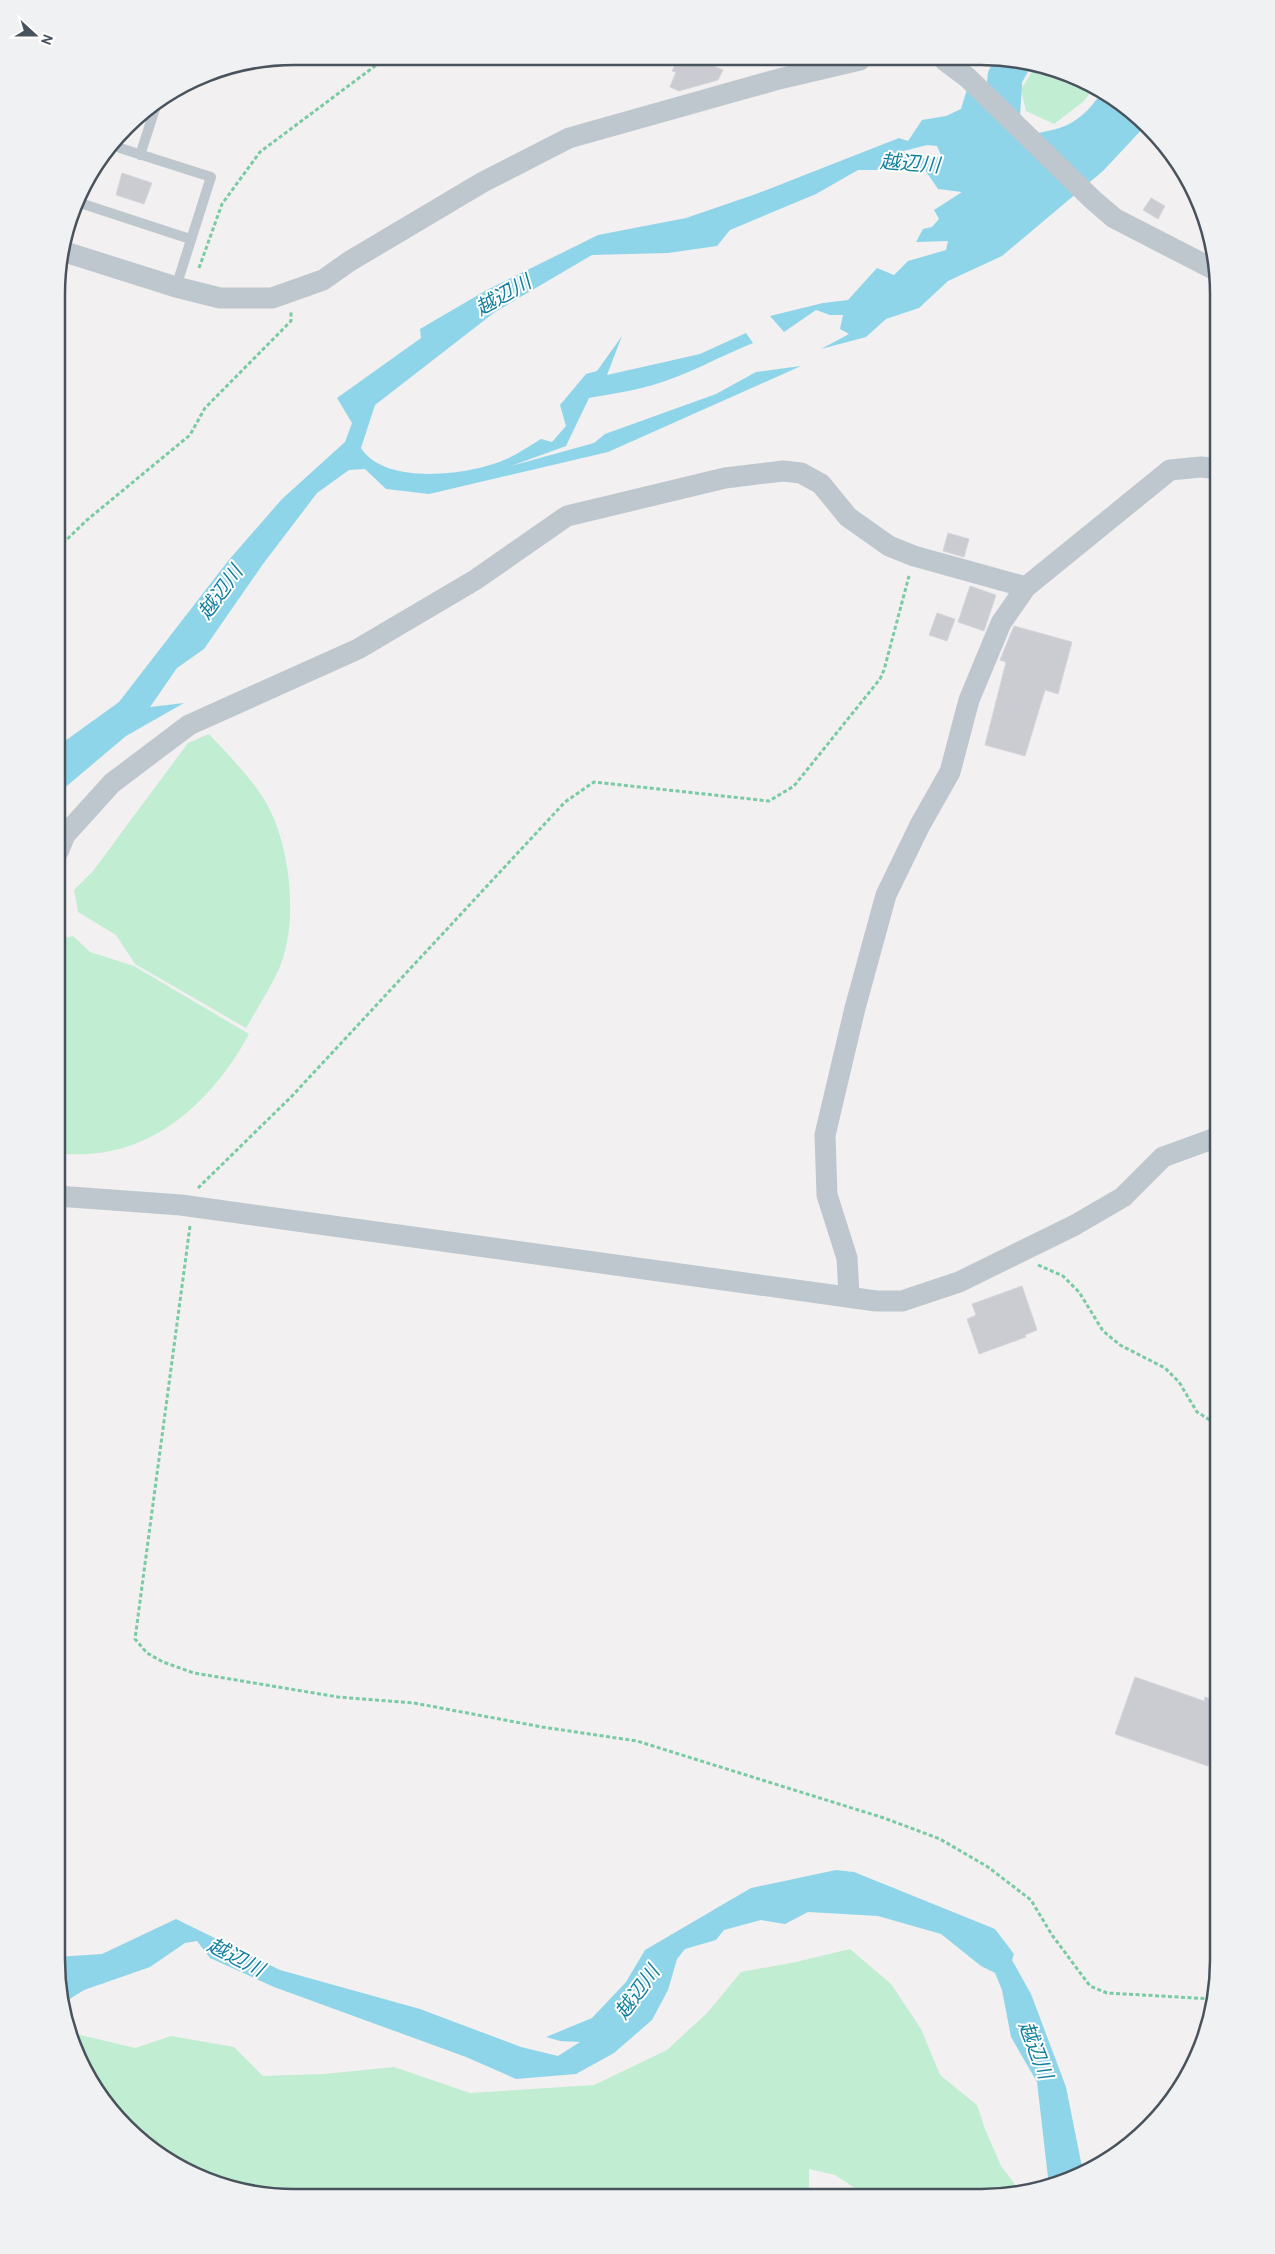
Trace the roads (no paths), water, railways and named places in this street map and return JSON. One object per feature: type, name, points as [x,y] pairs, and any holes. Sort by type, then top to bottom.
[{"type":"street","points":[[68,253],[220,298],[272,298],[323,280],[350,261],[483,182],[570,138],[770,82],[840,65]]},
{"type":"street","points":[[951,65],[968,78],[1092,199],[1114,218],[1208,267]]},
{"type":"street","points":[[849,1296],[847,1258],[827,1194],[825,1135],[855,1008],[886,895],[920,825],[950,772],[969,700],[1001,623],[1026,587],[1170,470],[1210,467]]},
{"type":"street","points":[[65,835],[112,783],[189,725],[358,649],[475,580],[567,516],[725,478],[783,471],[801,473],[821,484],[848,517],[889,546],[914,556],[1026,587]]},
{"type":"street","points":[[65,1195],[187,1206],[876,1301],[902,1301],[959,1282],[1075,1225],[1123,1197],[1162,1156],[1210,1140]]},
{"type":"lane","points":[[140,155],[154,113]]},
{"type":"lane","points":[[120,148],[211,177],[190,239],[184,288]]},
{"type":"lane","points":[[83,204],[190,239]]},
{"type":"water","name":"越辺川","points":[[967,89],[1004,129],[1009,138],[1062,127],[1082,115],[1098,97],[1120,112],[1141,130],[1103,171],[1002,256],[948,281],[919,308],[886,319],[866,337],[821,349],[849,334],[840,329],[843,315],[830,315],[816,310],[784,332],[770,316],[823,303],[848,300],[877,268],[894,275],[908,261],[946,250],[948,241],[916,242],[923,229],[932,227],[939,219],[934,210],[962,192],[938,189],[925,170],[858,170],[816,194],[730,230],[717,246],[668,253],[592,255],[495,312],[375,405],[361,448],[373,460],[389,468],[408,472],[428,474],[450,473],[470,470],[504,460],[541,439],[552,442],[566,426],[560,405],[586,374],[597,371],[622,336],[607,375],[700,354],[746,333],[753,343],[666,381],[638,389],[589,398],[566,446],[511,466],[594,443],[605,434],[716,394],[756,372],[801,366],[608,452],[429,494],[386,489],[365,469],[349,470],[317,493],[263,564],[204,649],[177,668],[150,707],[184,703],[126,736],[65,787],[65,741],[119,702],[228,561],[282,499],[345,442],[352,423],[337,398],[421,338],[420,329],[485,291],[598,235],[686,218],[756,194],[899,138],[908,141],[922,120],[946,116],[961,109]],"holes":[[[927,145],[937,146],[941,155],[935,159],[888,155]]]},
{"type":"water","name":"越辺川","points":[[836,1870],[854,1872],[995,1929],[1014,1954],[1012,1960],[1031,1994],[1066,2087],[1082,2165],[1069,2172],[1048,2179],[1037,2082],[1011,2037],[1002,1990],[995,1973],[981,1966],[941,1934],[878,1916],[808,1912],[785,1924],[761,1920],[724,1930],[716,1940],[685,1949],[677,1959],[668,1990],[652,2020],[614,2053],[576,2074],[516,2079],[466,2057],[274,1987],[210,1958],[197,1941],[185,1943],[150,1967],[84,1990],[68,2000],[65,1956],[102,1954],[176,1919],[280,1970],[420,2009],[521,2047],[558,2056],[580,2042],[560,2041],[546,2037],[592,2018],[626,1982],[645,1950],[751,1888]]},
{"type":"waterway","points":[[999,169],[1005,77],[1011,67]]}]
